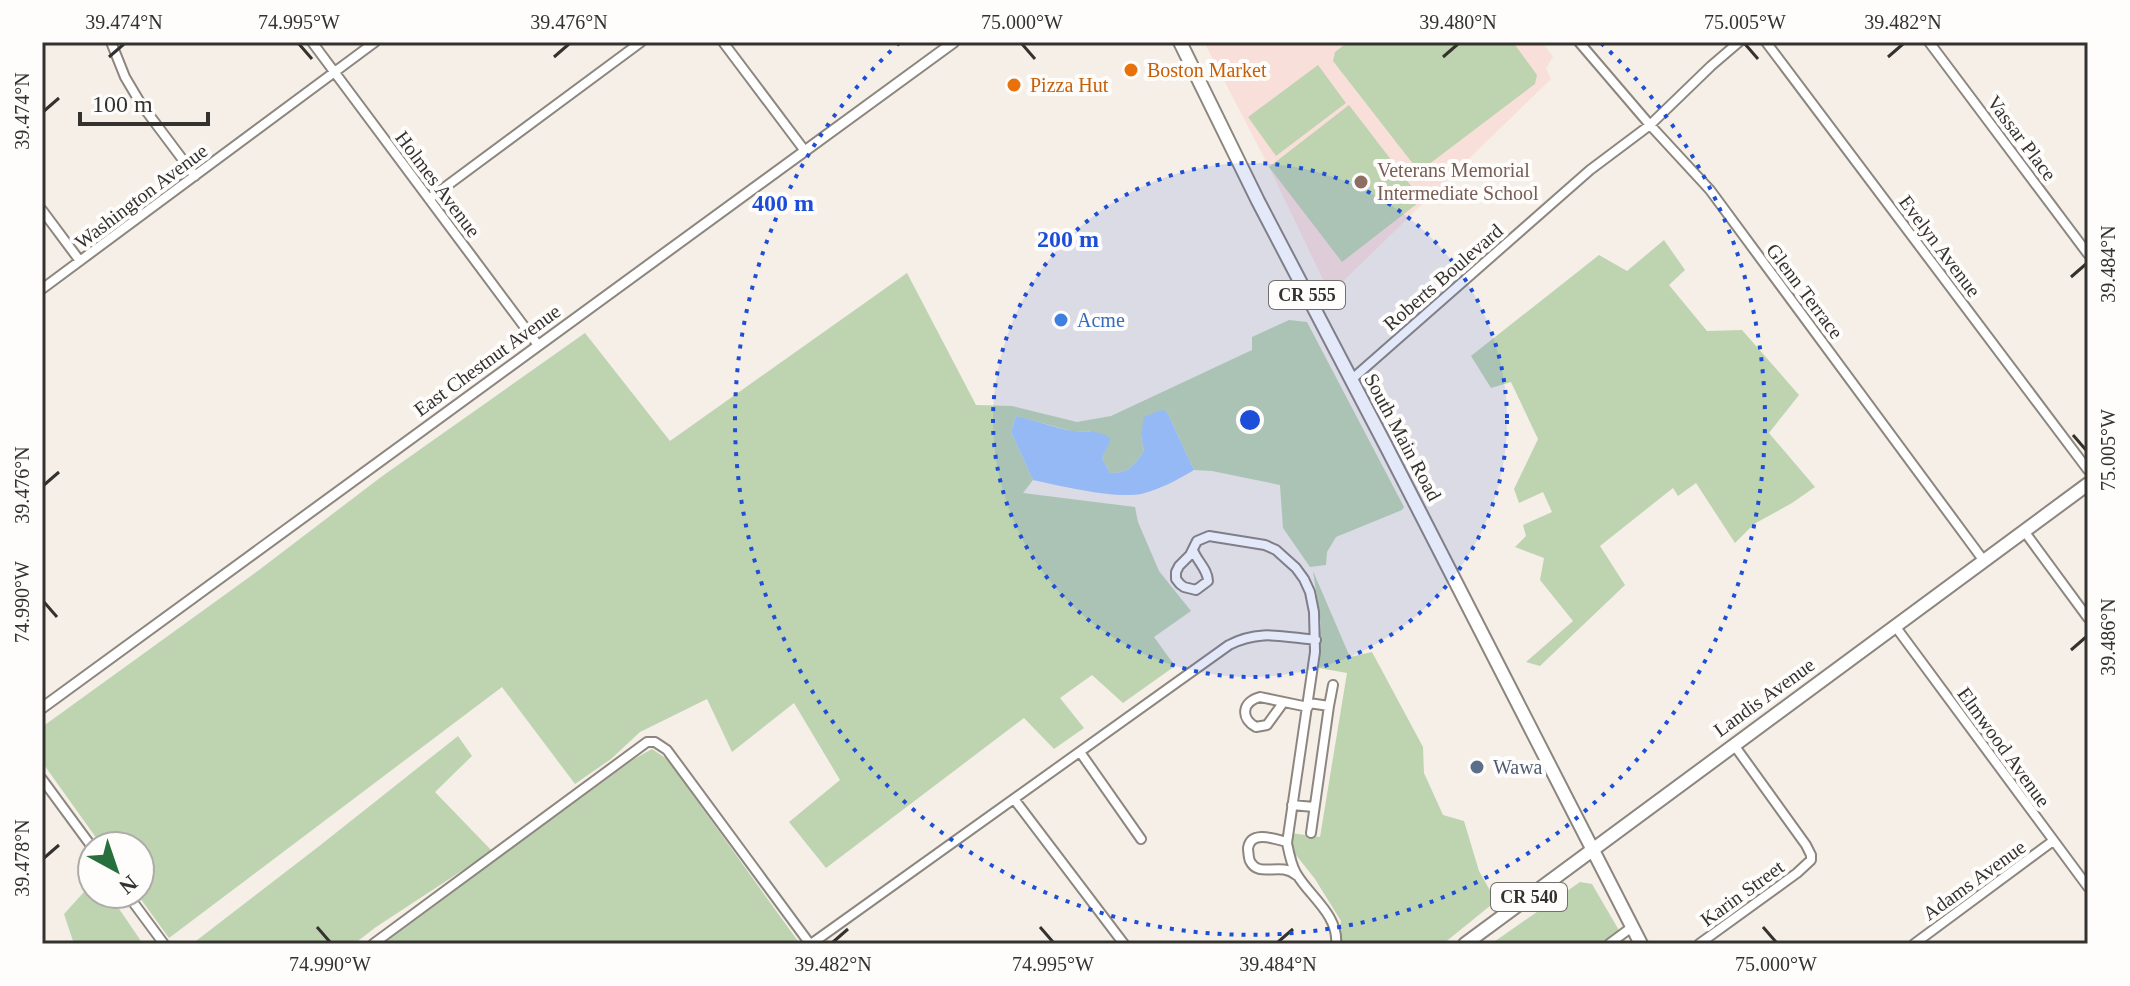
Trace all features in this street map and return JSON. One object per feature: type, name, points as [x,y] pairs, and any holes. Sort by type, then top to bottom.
[{"type":"main road","name":"South Main Road","points":[[1180,42],[1258,201],[1641,944]]},
{"type":"main road","name":"Landis Avenue","points":[[1465,944],[2088,484]]},
{"type":"street","points":[[111,42],[125,77],[141,104],[195,176]]},
{"type":"street","name":"Holmes Avenue","points":[[312,42],[538,345]]},
{"type":"street","name":"Washington Avenue","points":[[42,289],[375,42]]},
{"type":"street","points":[[429,199],[641,42]]},
{"type":"street","points":[[723,42],[805,151]]},
{"type":"street","name":"East Chestnut Avenue","points":[[42,708],[954,42]]},
{"type":"street","name":"Glenn Terrace","points":[[1579,42],[1710,190],[1984,561]]},
{"type":"street","name":"Roberts Boulevard","points":[[1351,380],[1590,170],[1650,125],[1739,42]]},
{"type":"street","name":"Evelyn Avenue","points":[[1766,42],[2088,470]]},
{"type":"street","name":"Vassar Place","points":[[1929,42],[2088,254]]},
{"type":"street","points":[[42,210],[80,261]]},
{"type":"street","points":[[2024,531],[2088,618]]},
{"type":"street","points":[[1193,550],[1208,578],[1205,585],[1196,590],[1184,587],[1176,579],[1176,572],[1197,541],[1209,536],[1265,545],[1287,558],[1304,579],[1314,612],[1316,640],[1287,842],[1297,875],[1330,917],[1335,928],[1336,944]]},
{"type":"street","name":"Elmwood Avenue","points":[[1895,626],[2088,887]]},
{"type":"street","points":[[373,944],[647,742],[655,742],[667,750],[811,944],[1240,639],[1260,634],[1316,640]]},
{"type":"street","points":[[1311,833],[1333,685]]},
{"type":"street","points":[[1283,703],[1267,725],[1256,727],[1244,713],[1246,705],[1260,697],[1283,703],[1329,706]]},
{"type":"street","name":"Karin Street","points":[[1699,944],[1811,860],[1810,850],[1734,745]]},
{"type":"street","points":[[1080,752],[1141,839]]},
{"type":"street","points":[[42,779],[80,830]]},
{"type":"street","points":[[1014,799],[1124,944]]},
{"type":"street","points":[[1292,805],[1314,807]]},
{"type":"street","points":[[1287,842],[1260,836],[1253,839],[1248,849],[1250,861],[1258,869],[1284,868],[1297,875]]},
{"type":"street","name":"Adams Avenue","points":[[1914,944],[1926,940],[2053,841]]},
{"type":"street","points":[[139,910],[164,944]]},
{"type":"street","points":[[1609,944],[1632,927]]},
{"type":"shaded area","name":"Veterans Memorial Intermediate School","points":[[1204,42],[1542,42],[1553,57],[1546,68],[1551,79],[1330,294]]},
{"type":"green space","points":[[1348,42],[1513,42],[1537,75],[1535,84],[1424,168],[1417,169],[1333,61],[1335,52]]},
{"type":"green space","points":[[1318,65],[1346,103],[1276,156],[1248,117]]},
{"type":"green space","points":[[1349,105],[1422,200],[1342,262],[1269,167]]},
{"type":"green space","points":[[1664,240],[1685,270],[1669,285],[1707,331],[1742,330],[1799,395],[1769,433],[1815,487],[1754,524],[1735,543],[1696,483],[1678,496],[1673,488],[1600,546],[1625,585],[1540,666],[1526,662],[1573,621],[1540,580],[1544,558],[1515,547],[1526,536],[1523,525],[1552,512],[1543,492],[1519,503],[1514,489],[1538,439],[1511,382],[1491,388],[1471,356],[1599,255],[1627,271]]},
{"type":"green space","points":[[907,273],[976,405],[1012,406],[1077,422],[1111,416],[1252,350],[1252,337],[1289,320],[1307,322],[1404,507],[1336,537],[1327,552],[1326,565],[1310,567],[1283,528],[1280,485],[1194,470],[1167,412],[1141,436],[1144,451],[1134,465],[1122,472],[1110,473],[1102,458],[1110,439],[1088,431],[1071,431],[1016,416],[1011,432],[1033,480],[1023,493],[1135,507],[1138,522],[1159,571],[1191,611],[1154,637],[1175,666],[1123,703],[1092,675],[1060,698],[1084,728],[1054,749],[1024,718],[826,868],[789,822],[840,780],[794,703],[732,752],[707,699],[640,732],[611,759],[575,784],[502,687],[169,938],[149,910],[156,910],[156,830],[91,830],[42,762],[42,727],[259,570],[381,477],[585,333],[670,441]]},
{"type":"green space","points":[[1313,571],[1350,657],[1372,652],[1423,747],[1424,773],[1443,815],[1464,821],[1479,871],[1496,901],[1443,944],[1337,944],[1341,921],[1315,879],[1292,850],[1291,833],[1320,837],[1347,673],[1317,665],[1321,623]]},
{"type":"green space","points":[[458,736],[472,756],[435,792],[492,851],[354,944],[192,944],[318,847]]},
{"type":"green space","points":[[652,749],[667,759],[800,944],[382,944],[634,759]]},
{"type":"green space","points":[[1580,882],[1592,884],[1627,944],[1491,944]]},
{"type":"green space","points":[[76,901],[76,910],[120,910],[143,944],[74,944],[64,914]]},
{"type":"water","points":[[1161,410],[1167,412],[1194,470],[1141,494],[1103,493],[1033,480],[1011,432],[1016,416],[1067,430],[1100,433],[1111,439],[1102,458],[1110,473],[1117,473],[1130,468],[1144,451],[1141,436],[1144,417]]},
{"type":"place","name":"Boston Market","points":[[1131,70]]},
{"type":"place","name":"Pizza Hut","points":[[1014,85]]},
{"type":"place","name":"Veterans Memorial Intermediate School","points":[[1361,182]]},
{"type":"place","name":"Acme","points":[[1061,320]]},
{"type":"place","name":"Wawa","points":[[1477,767]]}]
